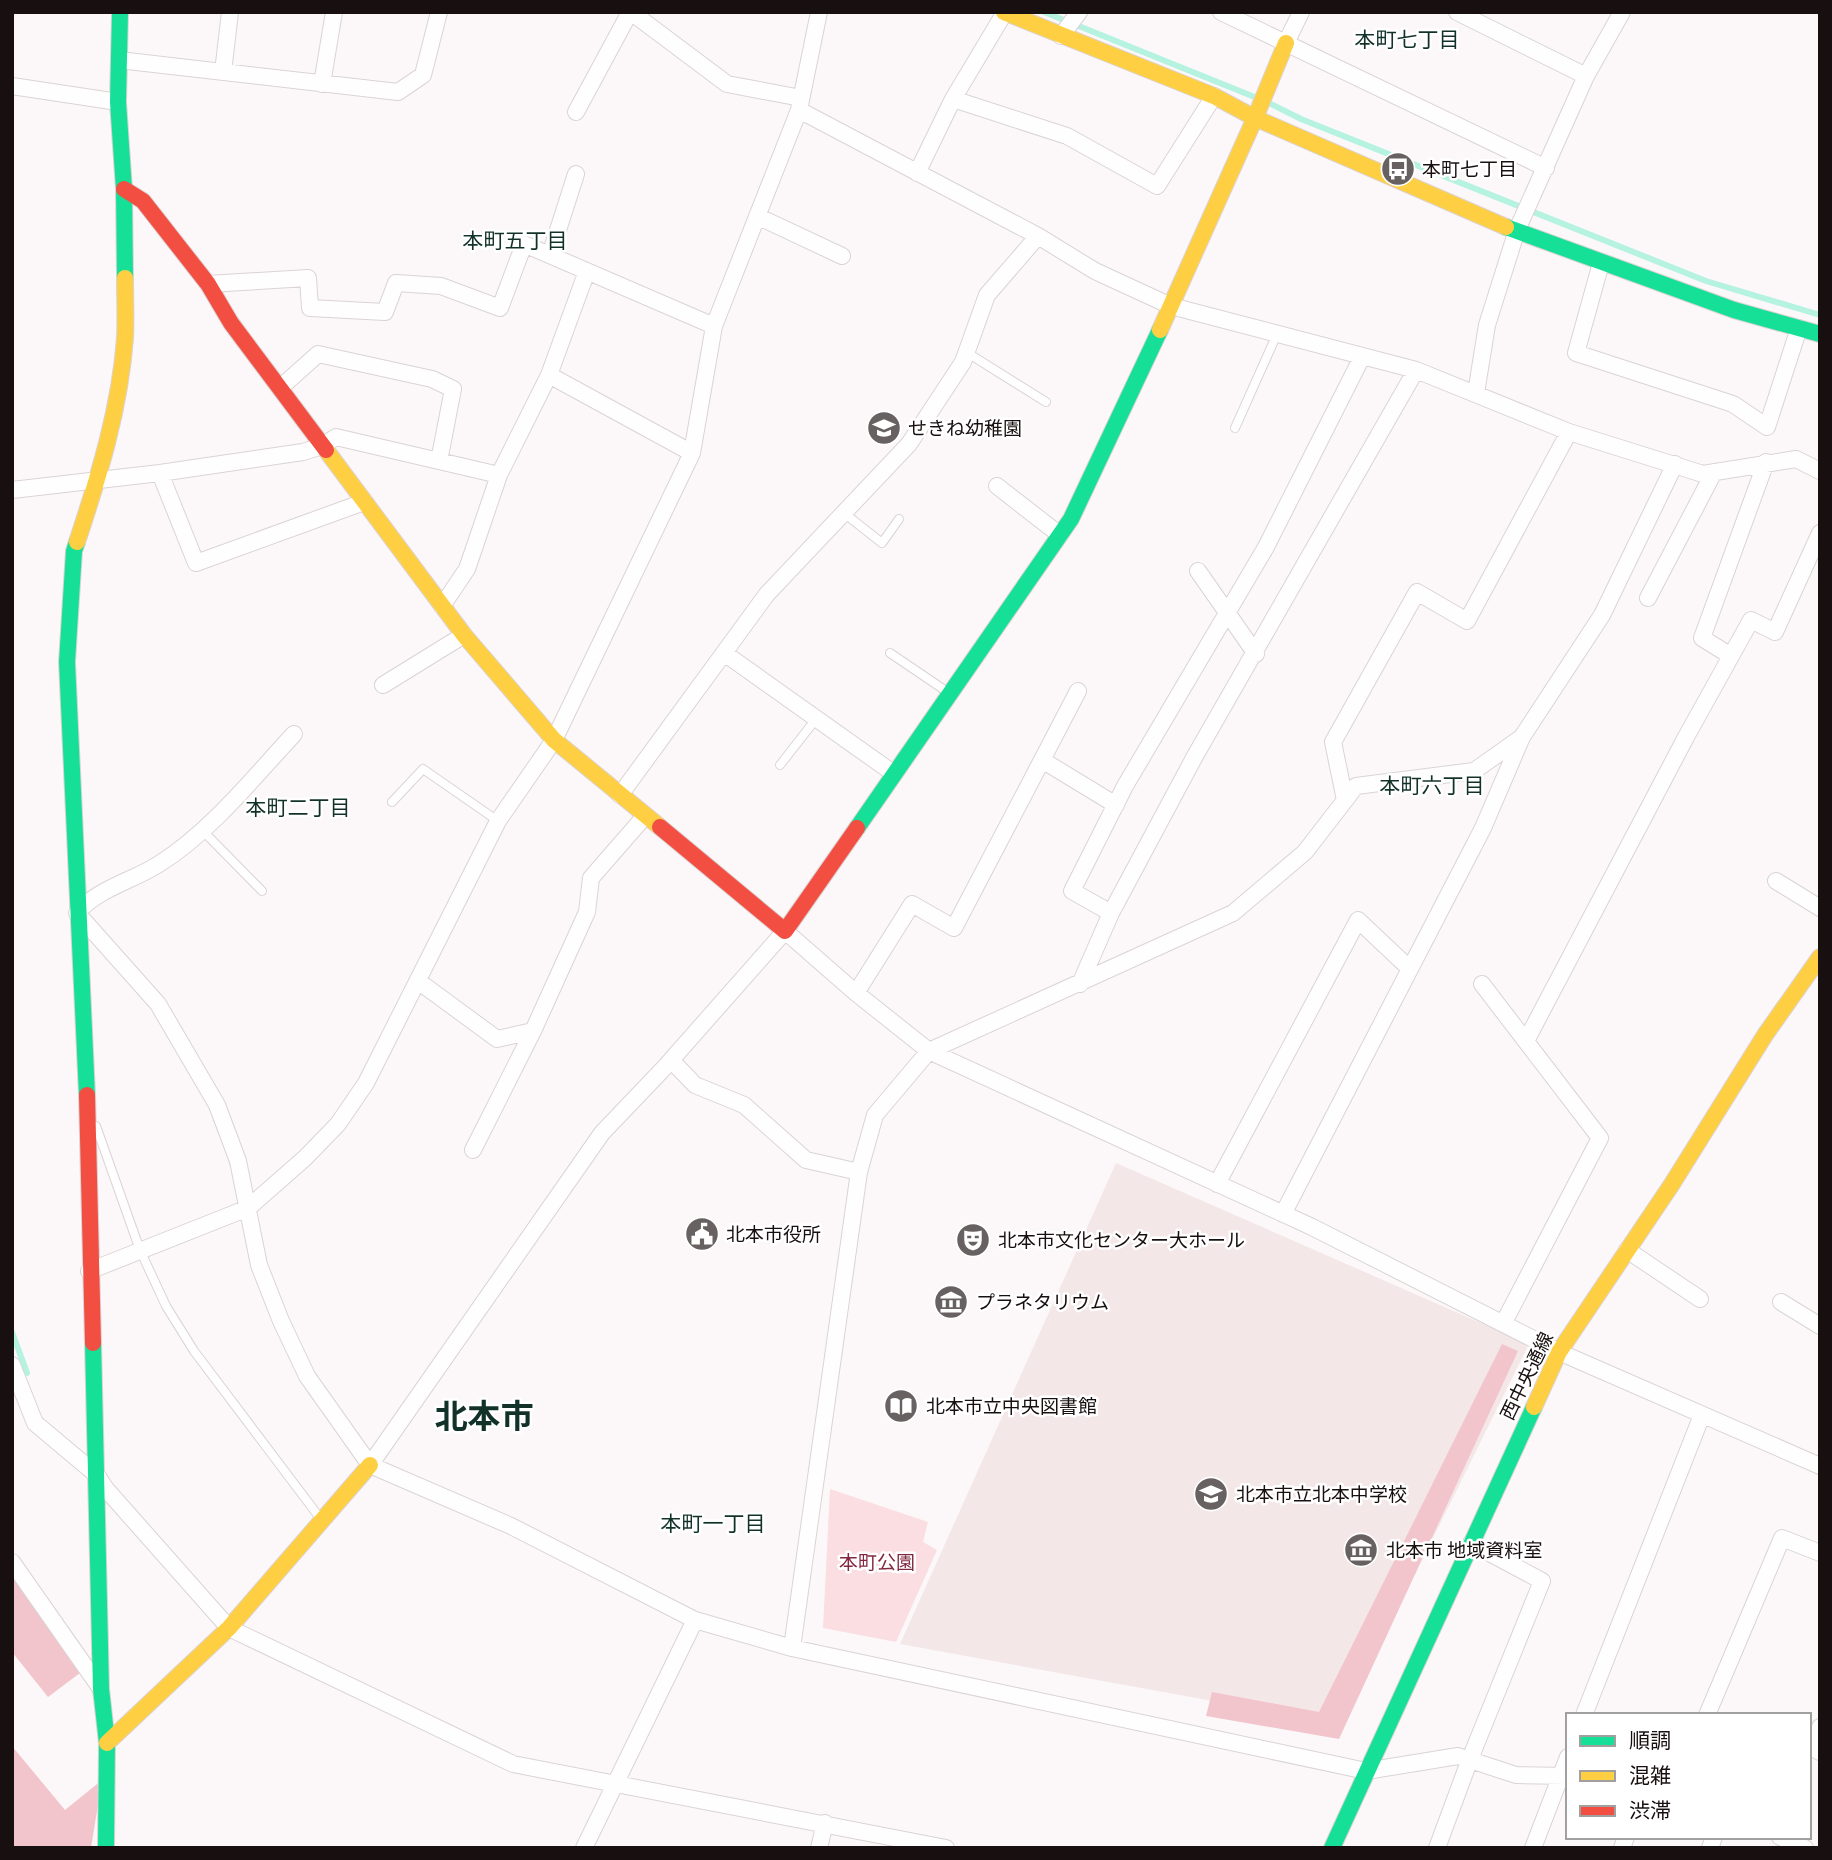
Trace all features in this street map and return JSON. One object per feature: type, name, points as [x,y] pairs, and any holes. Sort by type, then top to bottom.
[{"type":"street","points":[[106,1848],[107,1743],[100,1689],[85,1020],[77,912],[67,662],[74,551],[97,481],[111,426],[125,338],[124,189],[118,102],[120,12]]},
{"type":"street","points":[[223,72],[230,12]]},
{"type":"street","points":[[322,84],[334,12]]},
{"type":"street","points":[[119,60],[398,92],[423,75],[439,12]]},
{"type":"street","points":[[576,112],[631,12],[727,85],[800,104],[917,173],[1038,236],[1095,271],[1171,306],[1416,370],[1569,432],[1703,474],[1796,459],[1820,471]]},
{"type":"street","points":[[89,1271],[248,1208],[306,1158],[338,1124],[366,1083],[498,821],[554,740],[692,453],[715,326],[800,104],[819,12]]},
{"type":"street","points":[[917,173],[953,99],[1004,12],[1214,96],[1255,118],[1497,224],[1734,310],[1820,334]]},
{"type":"street","points":[[1061,36],[1079,12]]},
{"type":"street","points":[[1221,12],[1545,168]]},
{"type":"street","points":[[107,1743],[229,1628],[370,1465],[602,1133],[671,1060],[785,931],[1060,535],[1071,519],[1171,306],[1301,12]]},
{"type":"street","points":[[1457,12],[1587,76]]},
{"type":"street","points":[[1476,393],[1487,325],[1517,230],[1587,76],[1622,12]]},
{"type":"street","points":[[12,86],[118,102]]},
{"type":"street","points":[[953,99],[1067,136],[1157,186],[1214,96]]},
{"type":"street","points":[[550,255],[576,174]]},
{"type":"street","points":[[124,189],[143,201],[208,284],[231,323],[464,635],[554,740],[929,1051],[1283,1214],[1559,1352],[1820,1466]]},
{"type":"street","points":[[757,216],[842,256]]},
{"type":"street","points":[[620,795],[767,594],[909,444],[962,362],[987,295],[1038,236]]},
{"type":"street","points":[[208,284],[308,278],[310,308],[384,312],[396,283],[441,286],[500,308],[524,244],[715,326]]},
{"type":"street","points":[[1601,263],[1577,353],[1733,404],[1768,426],[1799,328]]},
{"type":"street","points":[[442,606],[467,569],[499,475],[550,375],[587,271]]},
{"type":"street","points":[[280,388],[318,354],[432,379],[453,389],[439,461]]},
{"type":"street","points":[[1111,913],[1072,891],[1116,805],[1266,547],[1362,357]]},
{"type":"street","points":[[1080,984],[1111,913],[1195,756],[1416,370]]},
{"type":"street","points":[[550,375],[692,453]]},
{"type":"street","points":[[1345,800],[1333,742],[1417,592],[1467,621],[1569,432]]},
{"type":"street","points":[[12,490],[160,473],[303,452],[322,446],[336,437],[499,475]]},
{"type":"street","points":[[1731,656],[1702,638],[1766,462]]},
{"type":"street","points":[[1283,1214],[1483,828],[1522,737],[1602,615],[1675,464]]},
{"type":"street","points":[[1648,598],[1714,471]]},
{"type":"street","points":[[160,473],[196,563],[364,502]]},
{"type":"street","points":[[997,486],[1060,535]]},
{"type":"street","points":[[1526,1041],[1751,620],[1775,632],[1820,533]]},
{"type":"street","points":[[1198,570],[1256,653]]},
{"type":"street","points":[[383,685],[464,635]]},
{"type":"street","points":[[724,653],[893,773]]},
{"type":"street","points":[[856,993],[912,904],[954,928],[1078,691]]},
{"type":"street","points":[[77,912],[87,901],[159,864],[202,830],[294,734]]},
{"type":"street","points":[[792,1648],[859,1172],[875,1115],[929,1051],[1233,913],[1305,852],[1356,786],[1474,771],[1522,737]]},
{"type":"street","points":[[1042,760],[1116,805]]},
{"type":"street","points":[[473,1150],[533,1031],[587,912],[591,878],[645,816]]},
{"type":"street","points":[[1776,881],[1820,908]]},
{"type":"street","points":[[77,912],[158,1004],[217,1105],[239,1161],[259,1265],[281,1321],[307,1376],[370,1465],[511,1526],[695,1620],[792,1648],[1366,1770],[1458,1756],[1516,1775],[1564,1776],[1533,1848]]},
{"type":"street","points":[[1217,1184],[1358,920],[1410,970]]},
{"type":"street","name":"西中央通線","points":[[1332,1848],[1559,1352],[1765,1035],[1820,957]]},
{"type":"street","points":[[418,981],[497,1039],[533,1031]]},
{"type":"street","points":[[1482,984],[1600,1138],[1503,1324]]},
{"type":"street","points":[[671,1060],[695,1085],[744,1105],[806,1160],[859,1172]]},
{"type":"street","points":[[1627,1250],[1700,1299]]},
{"type":"street","points":[[1781,1302],[1820,1326]]},
{"type":"street","points":[[12,1365],[35,1423],[97,1475],[106,1489],[229,1628],[513,1764],[946,1848]]},
{"type":"street","points":[[1585,1713],[1702,1415]]},
{"type":"street","points":[[1708,1713],[1782,1538],[1820,1553]]},
{"type":"street","points":[[1437,1848],[1542,1581],[1471,1544]]},
{"type":"street","points":[[12,1562],[100,1689]]},
{"type":"street","points":[[584,1848],[695,1620]]},
{"type":"street","points":[[1820,1727],[1812,1748],[1820,1752]]},
{"type":"street","points":[[819,1848],[825,1823]]},
{"type":"street","points":[[1785,1839],[1803,1847]]},
{"type":"lane","points":[[1235,428],[1277,334]]},
{"type":"lane","points":[[966,352],[1046,402]]},
{"type":"lane","points":[[844,513],[882,543],[899,519]]},
{"type":"lane","points":[[890,653],[949,693]]},
{"type":"lane","points":[[780,765],[816,719]]},
{"type":"lane","points":[[392,802],[423,769],[498,821]]},
{"type":"lane","points":[[202,830],[262,891]]},
{"type":"lane","points":[[86,1096],[141,1250],[166,1306],[194,1351],[322,1521]]},
{"type":"shaded area","name":"北本市立北本中学校","points":[[1116,1163],[1529,1344],[1339,1724],[900,1644]]},
{"type":"shaded area","points":[[1502,1344],[1518,1351],[1339,1739],[1206,1716],[1212,1692],[1319,1712]]},
{"type":"shaded area","points":[[12,1563],[92,1664],[48,1697],[12,1652]]},
{"type":"shaded area","points":[[12,1746],[65,1810],[102,1780],[91,1848],[12,1848]]},
{"type":"green space","name":"本町公園","points":[[830,1489],[928,1522],[923,1542],[937,1550],[896,1642],[823,1628]]},
{"type":"waterway","points":[[1044,12],[1257,98]]},
{"type":"waterway","points":[[1267,102],[1301,119],[1706,281],[1820,315]]},
{"type":"waterway","points":[[12,1332],[27,1373]]},
{"type":"traffic: fast","points":[[120,12],[118,102],[124,189],[125,278]]},
{"type":"traffic: fast","points":[[1506,227],[1734,310],[1820,334]]},
{"type":"traffic: fast","points":[[857,828],[1071,519],[1160,330]]},
{"type":"traffic: fast","points":[[77,542],[74,551],[67,662],[87,1095]]},
{"type":"traffic: fast","points":[[93,1343],[101,1689],[107,1743],[106,1848]]},
{"type":"traffic: fast","points":[[1332,1848],[1534,1407]]},
{"type":"traffic: slow","points":[[1004,12],[1214,96],[1255,118],[1506,227]]},
{"type":"traffic: slow","points":[[1160,330],[1286,43]]},
{"type":"traffic: slow","points":[[77,542],[101,467],[118,390],[125,338],[125,278]]},
{"type":"traffic: slow","points":[[326,450],[464,635],[554,740],[660,827]]},
{"type":"traffic: slow","points":[[1534,1407],[1559,1352],[1672,1184],[1765,1035],[1820,957]]},
{"type":"traffic: slow","points":[[107,1743],[229,1628],[370,1465]]},
{"type":"traffic: jam","points":[[124,189],[143,201],[208,284],[231,323],[326,450]]},
{"type":"traffic: jam","points":[[660,827],[785,931],[857,828]]},
{"type":"traffic: jam","points":[[87,1095],[93,1343]]},
{"type":"place","name":"本町七丁目","points":[[1398,169]]},
{"type":"place","name":"せきね幼稚園","points":[[884,428]]},
{"type":"place","name":"北本市役所","points":[[702,1234]]},
{"type":"place","name":"北本市文化センター大ホール","points":[[973,1240]]},
{"type":"place","name":"プラネタリウム","points":[[951,1302]]},
{"type":"place","name":"北本市立中央図書館","points":[[901,1406]]},
{"type":"place","name":"北本市立北本中学校","points":[[1211,1494]]},
{"type":"place","name":"北本市 地域資料室","points":[[1361,1550]]},
{"type":"district","name":"本町七丁目","points":[[1407,40]]},
{"type":"district","name":"本町五丁目","points":[[515,241]]},
{"type":"district","name":"本町六丁目","points":[[1432,786]]},
{"type":"district","name":"本町二丁目","points":[[298,808]]},
{"type":"district","name":"北本市","points":[[484,1416]]},
{"type":"district","name":"本町一丁目","points":[[713,1524]]}]
